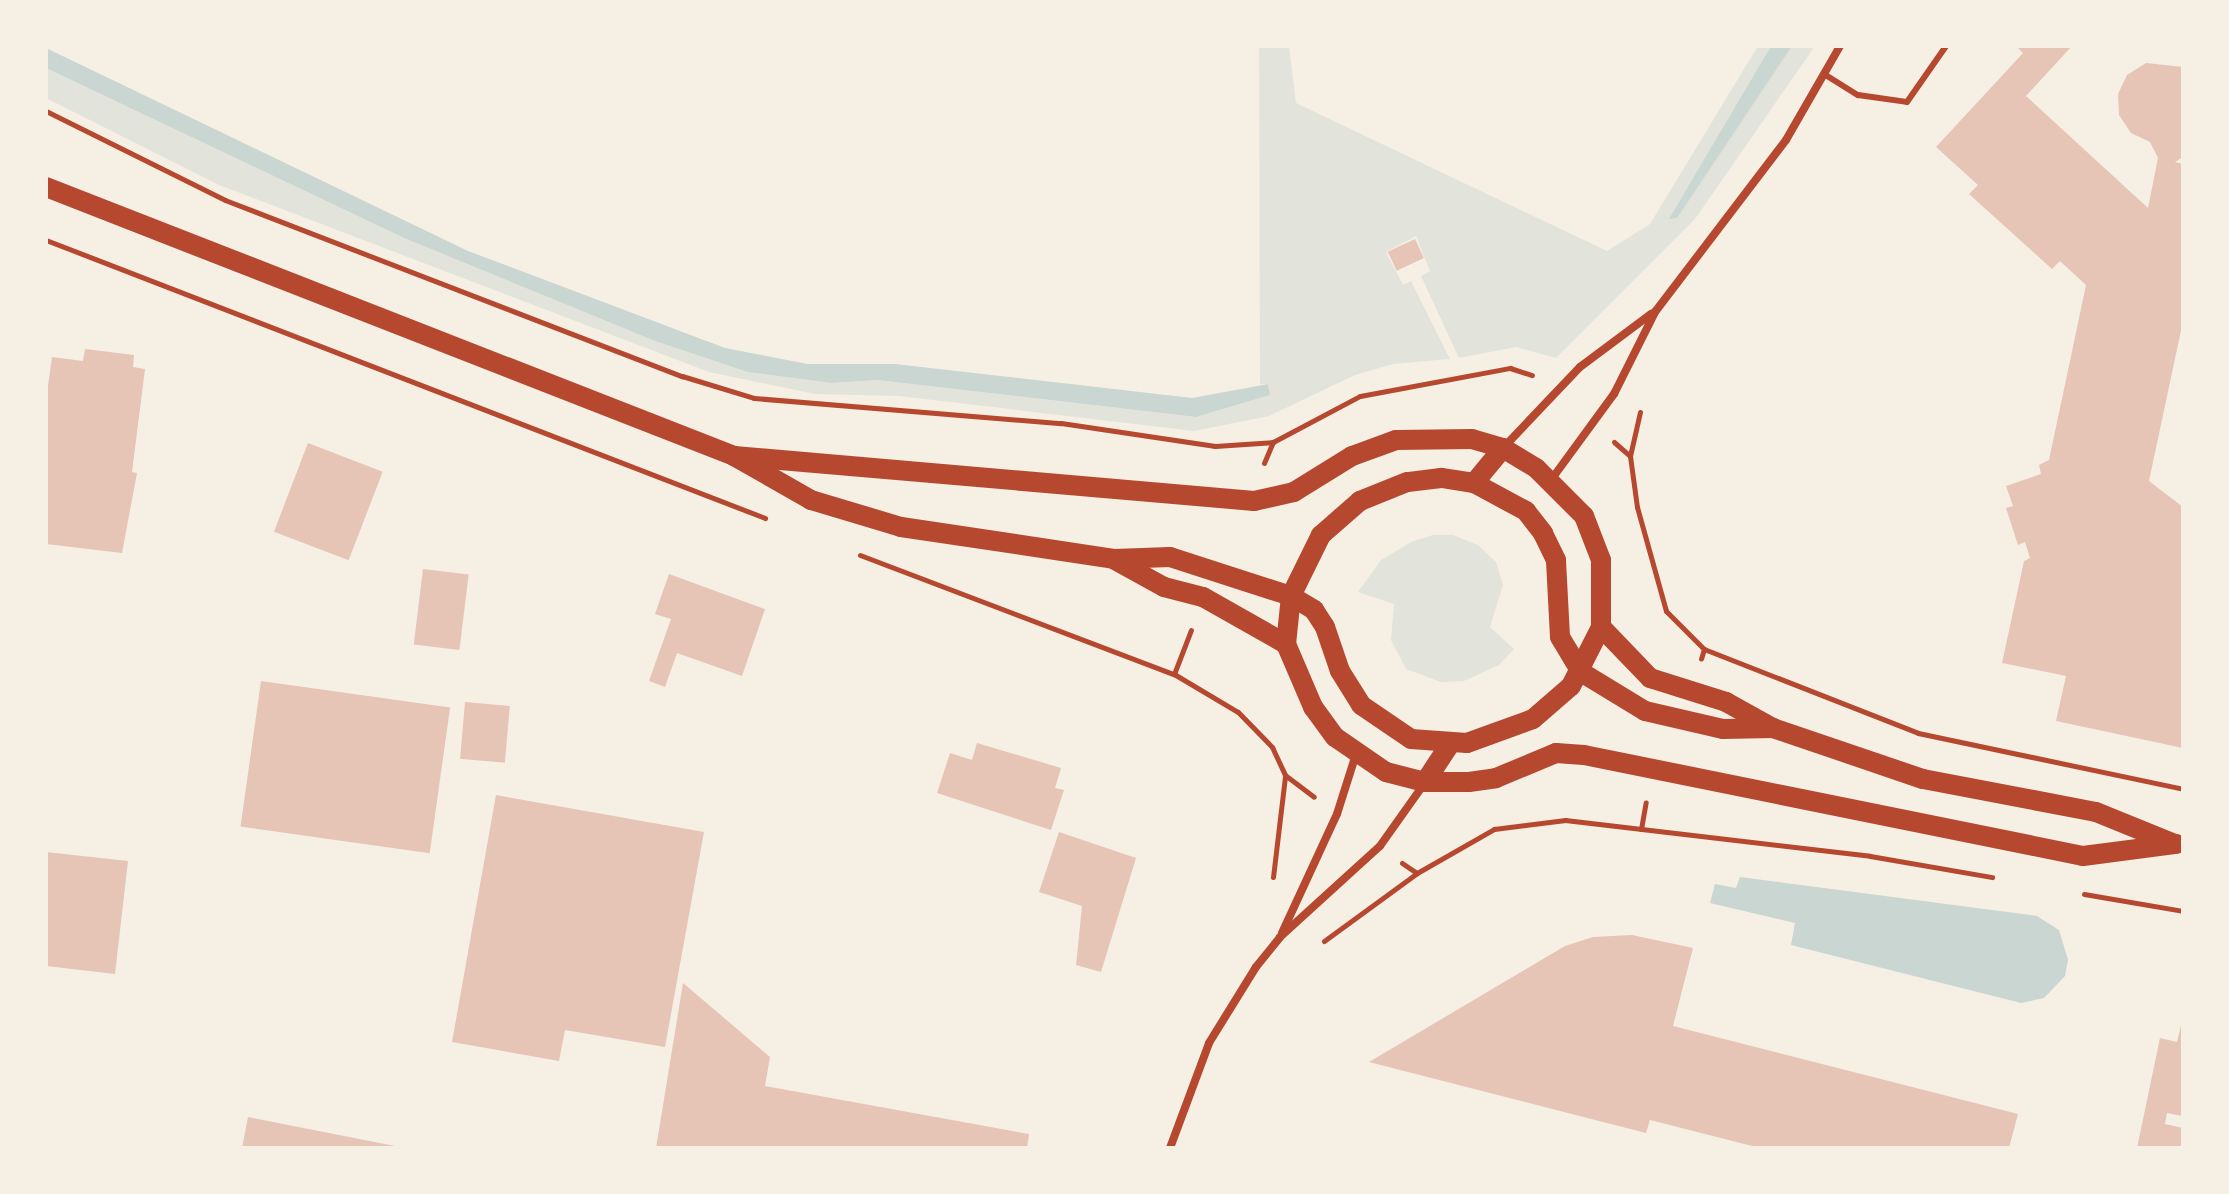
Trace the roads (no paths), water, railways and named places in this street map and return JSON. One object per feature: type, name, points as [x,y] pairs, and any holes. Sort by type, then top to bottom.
[{"type":"main road","points":[[46,187],[734,456],[811,500],[901,527],[1114,559],[1170,557],[1291,596],[1320,618],[1349,689],[1376,719],[1411,739],[1450,744],[1503,734],[1533,719],[1556,704],[1581,672],[1601,627],[1604,583],[1595,536],[1576,505],[1550,480],[1503,448],[1448,436],[1396,440],[1352,456],[1294,492],[1254,501],[734,456]]},
{"type":"main road","points":[[1474,483],[1503,448]]},
{"type":"main road","points":[[1773,728],[1723,729],[1645,711],[1581,672],[1560,637],[1556,560],[1543,533],[1526,511],[1474,483],[1424,479],[1360,501],[1321,535],[1291,596],[1286,644],[1313,707],[1356,754],[1386,772],[1425,782],[1496,778],[1556,753],[1584,755],[2083,856],[2180,845]]},
{"type":"main road","points":[[1114,559],[1164,587],[1203,597],[1286,644]]},
{"type":"main road","points":[[1601,627],[1650,678],[1726,702],[1773,728],[1923,779],[2096,812],[2180,845]]},
{"type":"main road","points":[[1425,782],[1450,744]]},
{"type":"street","points":[[1550,480],[1614,394],[1655,312],[1786,140],[1840,46]]},
{"type":"street","points":[[1503,448],[1580,367],[1655,312]]},
{"type":"street","points":[[1170,1148],[1209,1043],[1280,937],[1337,814],[1356,754]]},
{"type":"street","points":[[1280,937],[1380,846],[1425,782]]},
{"type":"lane","points":[[1824,74],[1858,95],[1907,102],[1946,46]]}]
